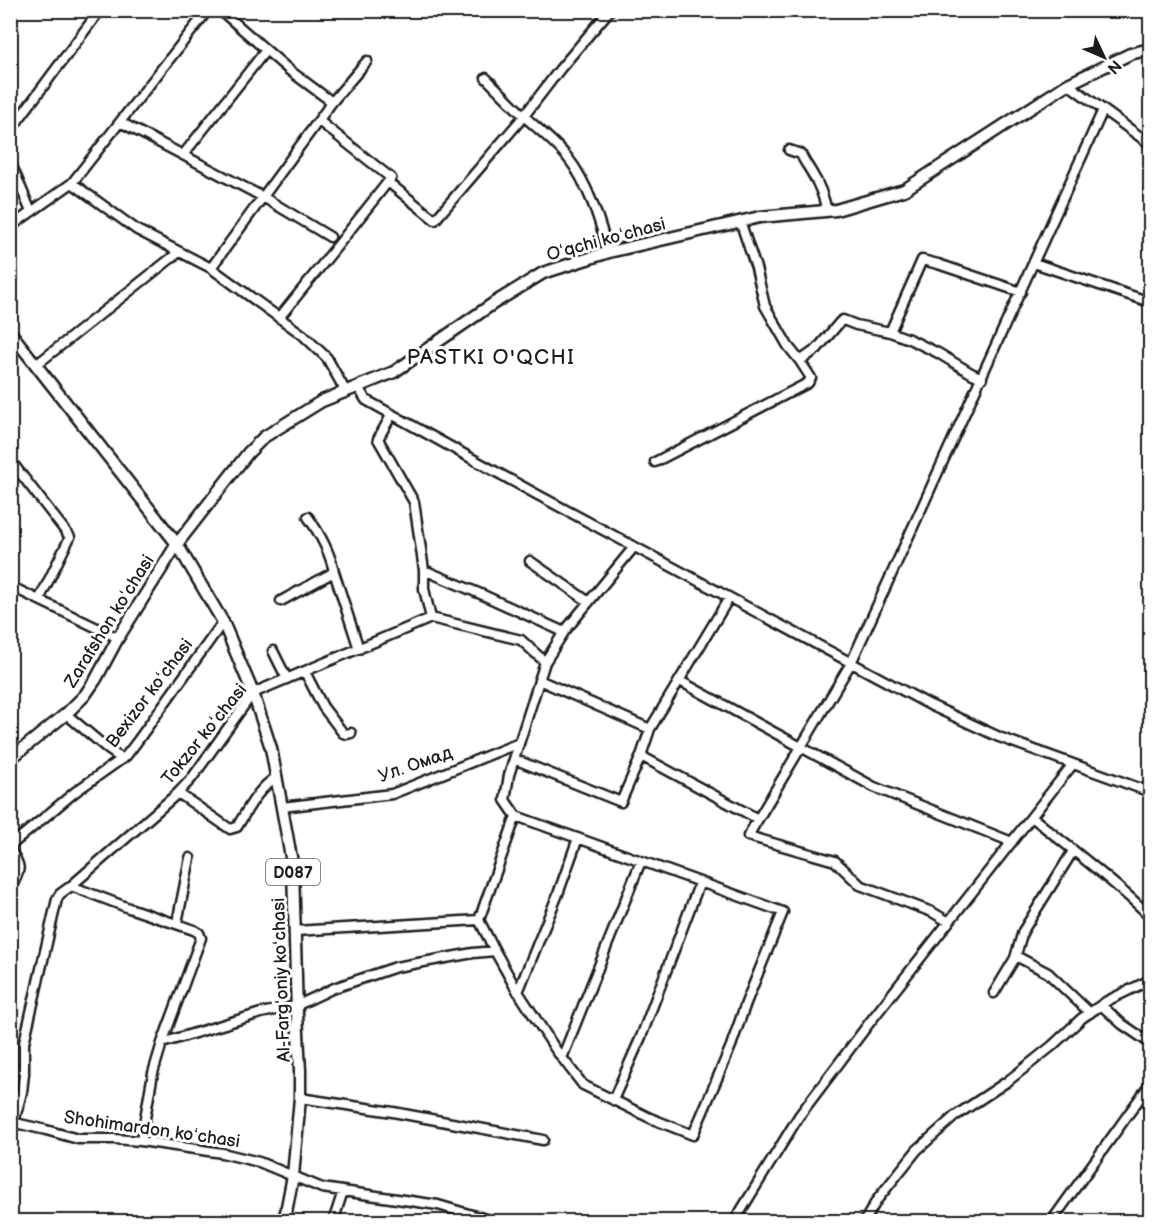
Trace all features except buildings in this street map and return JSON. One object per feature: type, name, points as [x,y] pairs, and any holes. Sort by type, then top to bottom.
[{"type":"main road","name":"Oʻqchi koʻchasi","points":[[177,544],[248,453],[264,438],[322,401],[394,372],[543,273],[607,253],[741,221],[836,210],[904,190],[1068,84],[1130,54],[1150,49]]},
{"type":"main road","name":"D087","points":[[10,332],[177,544]]},
{"type":"main road","name":"Al-Fargʻoniy koʻchasi","points":[[177,544],[223,622],[253,693],[271,747],[293,868],[300,1098],[293,1176],[284,1221]]},
{"type":"main road","name":"Zarafshon koʻchasi","points":[[10,759],[66,714],[85,695],[177,544]]},
{"type":"street","points":[[10,131],[100,10]]},
{"type":"street","points":[[10,227],[72,183],[208,10]]},
{"type":"street","points":[[218,10],[289,70],[332,102]]},
{"type":"street","points":[[388,182],[435,220],[610,10]]},
{"type":"street","points":[[183,155],[266,50]]},
{"type":"street","points":[[211,268],[332,102],[367,61]]},
{"type":"street","points":[[486,78],[568,159],[597,215],[607,253]]},
{"type":"street","points":[[1068,84],[1150,144]]},
{"type":"street","points":[[949,922],[932,912],[860,885],[836,861],[748,836],[851,663],[1104,110]]},
{"type":"street","points":[[279,318],[391,178],[319,121]]},
{"type":"street","points":[[120,122],[263,197],[330,237]]},
{"type":"street","points":[[789,150],[801,154],[819,187],[827,211]]},
{"type":"street","points":[[10,161],[32,212]]},
{"type":"street","points":[[72,183],[137,230],[211,268],[303,335],[327,358],[346,392]]},
{"type":"street","points":[[655,462],[808,383],[811,378],[788,346],[765,306],[741,221]]},
{"type":"street","points":[[36,365],[180,252]]},
{"type":"street","points":[[890,332],[922,260],[1021,292]]},
{"type":"street","points":[[1034,263],[1150,302]]},
{"type":"street","points":[[800,361],[817,349],[843,320],[890,332],[938,353],[982,378]]},
{"type":"street","points":[[358,387],[366,400],[634,547],[930,705],[999,737],[1150,792]]},
{"type":"street","points":[[392,414],[378,439],[414,502],[424,570],[424,589],[431,618],[520,640],[545,662]]},
{"type":"street","points":[[12,465],[70,537],[39,600]]},
{"type":"street","points":[[308,518],[322,538],[333,565],[359,649]]},
{"type":"street","points":[[516,816],[479,920],[495,951],[518,992],[583,1085],[650,1118],[693,1135],[731,1046],[783,912],[516,816],[505,800],[509,775],[545,662],[564,633],[634,547]]},
{"type":"street","points":[[530,561],[589,602]]},
{"type":"street","points":[[424,570],[564,633]]},
{"type":"street","points":[[281,601],[334,572]]},
{"type":"street","points":[[10,586],[118,638]]},
{"type":"street","points":[[514,759],[621,802],[650,729],[729,598]]},
{"type":"street","name":"Tokzor koʻchasi","points":[[12,1122],[22,1092],[24,1043],[60,894],[178,793],[192,778],[253,693],[431,618]]},
{"type":"street","name":"Bexizor koʻchasi","points":[[10,848],[75,792],[122,759],[223,622]]},
{"type":"street","points":[[273,651],[286,679]]},
{"type":"street","points":[[304,672],[323,707],[343,732],[351,733]]},
{"type":"street","points":[[539,680],[650,729]]},
{"type":"street","points":[[680,681],[874,787],[1012,842]]},
{"type":"street","points":[[66,714],[122,759]]},
{"type":"street","name":"Ул. Омад","points":[[282,807],[392,794],[519,743]]},
{"type":"street","points":[[641,756],[758,819]]},
{"type":"street","points":[[734,1221],[799,1116],[1073,764]]},
{"type":"street","points":[[178,793],[233,829],[237,827],[260,791],[268,782],[277,777]]},
{"type":"street","points":[[1032,817],[1112,880],[1150,916]]},
{"type":"street","points":[[518,992],[578,838]]},
{"type":"street","points":[[10,848],[20,868],[10,890]]},
{"type":"street","points":[[994,993],[1016,956],[1023,931],[1073,851]]},
{"type":"street","points":[[177,923],[190,858]]},
{"type":"street","points":[[562,1058],[641,861]]},
{"type":"street","points":[[613,1100],[641,1037],[700,882]]},
{"type":"street","points":[[71,886],[177,923],[199,933],[201,938],[153,1073],[141,1141]]},
{"type":"street","points":[[295,931],[479,920]]},
{"type":"street","points":[[162,1043],[261,1013],[296,1006],[333,988],[396,967],[495,951]]},
{"type":"street","points":[[1016,956],[1048,973],[1090,1013]]},
{"type":"street","points":[[864,1221],[917,1150],[955,1116],[1008,1081],[1052,1046],[1082,1018],[1101,1005],[1150,980]]},
{"type":"street","points":[[1101,1005],[1122,1024],[1150,1043]]},
{"type":"street","points":[[1051,1221],[1150,1084]]},
{"type":"street","points":[[300,1098],[393,1112],[543,1140]]},
{"type":"street","name":"Shohimardon koʻchasi","points":[[12,1122],[78,1139],[141,1141],[222,1153],[259,1162],[322,1188],[438,1205],[496,1221]]},
{"type":"street","points":[[333,1221],[343,1191]]},
{"type":"district","name":"PASTKI O'QCHI","points":[[491,357]]}]
